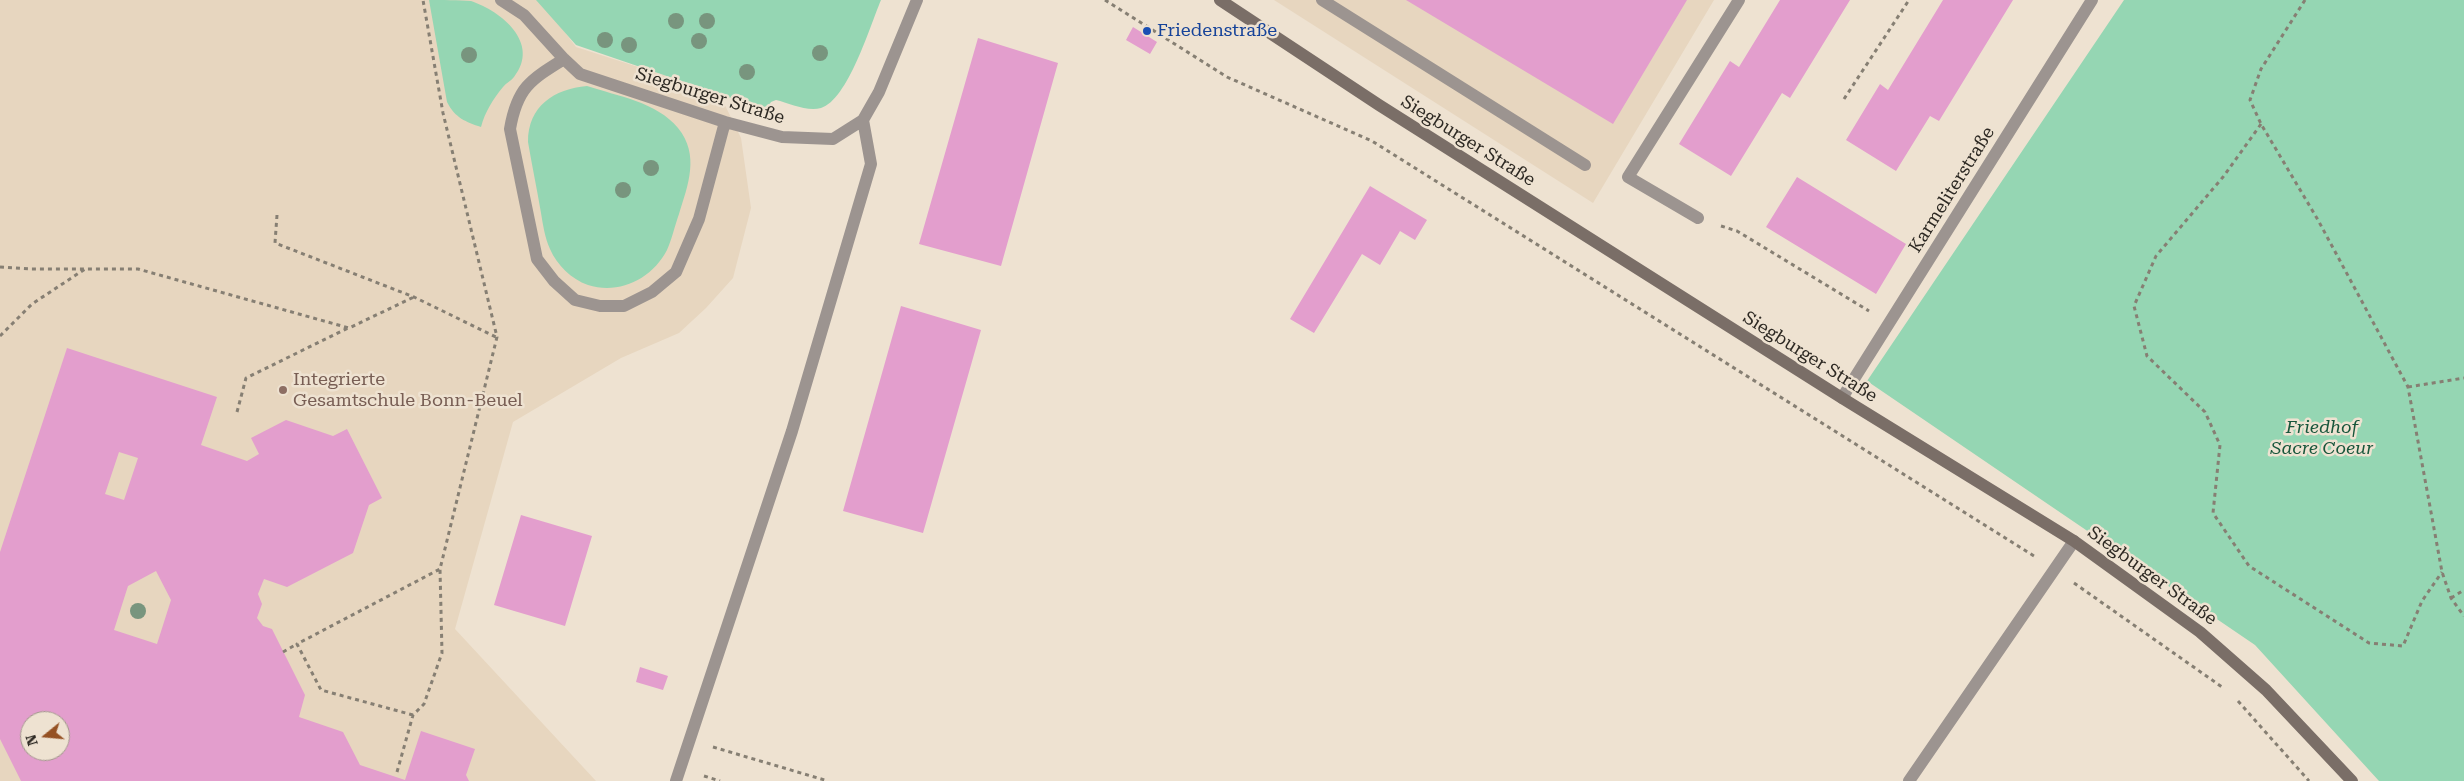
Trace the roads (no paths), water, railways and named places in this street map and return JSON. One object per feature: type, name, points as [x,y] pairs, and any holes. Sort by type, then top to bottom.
[{"type":"main road","name":"Siegburger Straße","points":[[1220,0],[1387,111],[1842,398],[2074,541],[2200,632],[2266,690],[2352,781]]},
{"type":"street","name":"Siegburger Straße","points":[[500,0],[524,14],[580,74],[725,122],[782,137],[802,139],[833,139],[863,120],[879,92],[917,0]]},
{"type":"street","points":[[1322,0],[1585,165]]},
{"type":"street","points":[[1698,218],[1628,177],[1739,0]]},
{"type":"street","name":"Karmeliterstraße","points":[[1842,398],[2092,0]]},
{"type":"street","points":[[564,59],[539,75],[521,91],[513,108],[510,129],[537,259],[554,281],[575,300],[600,306],[624,306],[652,292],[676,272],[699,219],[725,122]]},
{"type":"street","points":[[676,781],[688,740],[792,431],[871,164],[863,120]]},
{"type":"street","points":[[1909,781],[2074,541]]},
{"type":"place","name":"Friedenstraße","points":[[1147,31]]},
{"type":"place","name":"Integrierte Gesamtschule Bonn-Beuel","points":[[283,390]]},
{"type":"park label","name":"Friedhof Sacre Coeur","points":[[2322,438]]}]
